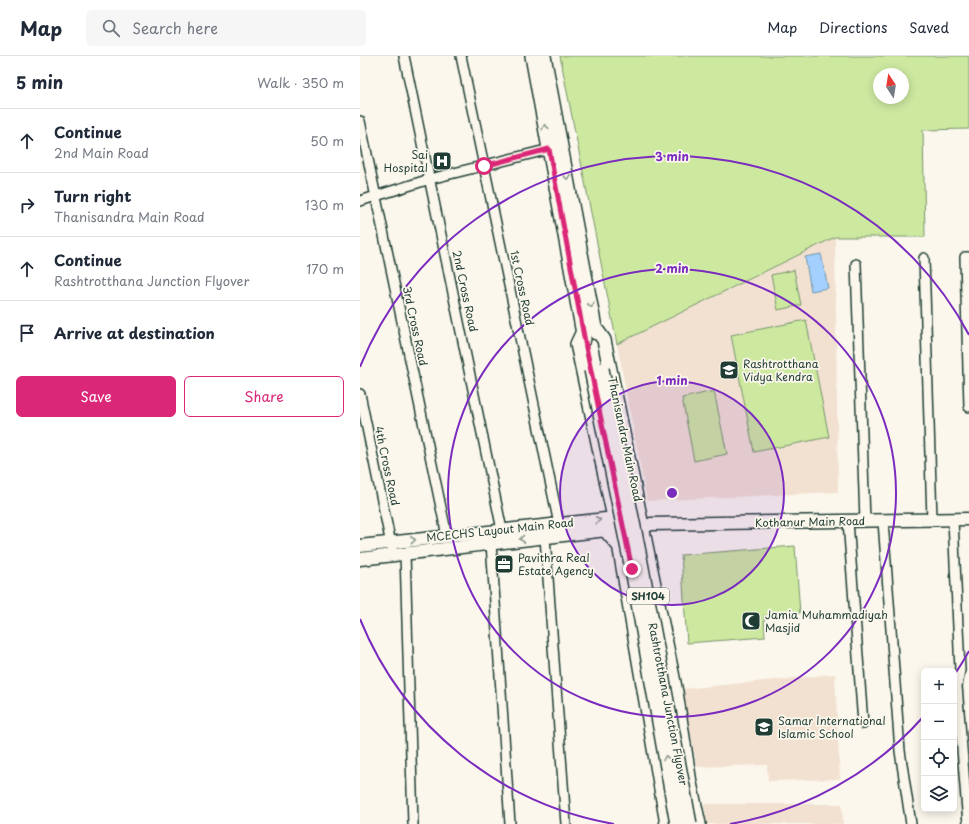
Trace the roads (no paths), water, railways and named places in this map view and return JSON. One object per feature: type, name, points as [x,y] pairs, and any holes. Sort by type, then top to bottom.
[{"type":"main road","name":"Thanisandra Main Road","points":[[532,56],[555,148],[590,335]]},
{"type":"main road","name":"Thanisandra Main Road","points":[[544,56],[555,148]]},
{"type":"main road","name":"Thanisandra Main Road","points":[[590,335],[604,340],[645,522],[679,710],[690,783],[699,824]]},
{"type":"main road","name":"Thanisandra Main Road","points":[[590,335],[577,344],[612,526],[620,550],[667,824]]},
{"type":"main road","name":"Rashtrotthana Junction Flyover","points":[[590,335],[677,824]]},
{"type":"main road","name":"Rashtrotthana Junction Flyover","points":[[590,335],[640,557],[690,824]]},
{"type":"main road","name":"Kothanur Main Road","points":[[645,522],[969,519]]},
{"type":"main road","name":"MCECHS Layout Main Road","points":[[360,559],[545,537],[645,522]]},
{"type":"main road","name":"MCECHS Layout Main Road","points":[[360,546],[559,524],[612,526]]},
{"type":"main road","points":[[660,789],[690,783]]},
{"type":"street","name":"2nd Cross Road","points":[[404,56],[502,530]]},
{"type":"street","name":"1st Cross Road","points":[[461,56],[559,524]]},
{"type":"street","name":"3rd Cross Road","points":[[360,121],[447,536]]},
{"type":"street","points":[[360,200],[430,179],[555,148]]},
{"type":"street","points":[[969,257],[965,258],[969,407]]},
{"type":"street","points":[[924,258],[932,520]]},
{"type":"street","points":[[856,264],[865,521]]},
{"type":"street","name":"4th Cross Road","points":[[360,394],[391,543],[399,554],[413,824]]},
{"type":"street","points":[[883,520],[900,751],[911,824]]},
{"type":"street","points":[[953,520],[960,670],[957,686],[968,824]]},
{"type":"street","points":[[848,521],[863,724]]},
{"type":"street","points":[[545,537],[566,824]]},
{"type":"street","points":[[492,543],[510,824]]},
{"type":"water","points":[[821,254],[828,288],[811,291],[805,257]]},
{"type":"place","name":"Sai Hospital","points":[[442,161]]},
{"type":"place","name":"Rashtrotthana Vidya Kendra","points":[[729,370]]},
{"type":"place","name":"Pavithra Real Estate Agency","points":[[504,564]]},
{"type":"place","name":"Jamia Muhammadiyah Masjid","points":[[751,621]]},
{"type":"place","name":"Samar International Islamic School","points":[[764,727]]}]
